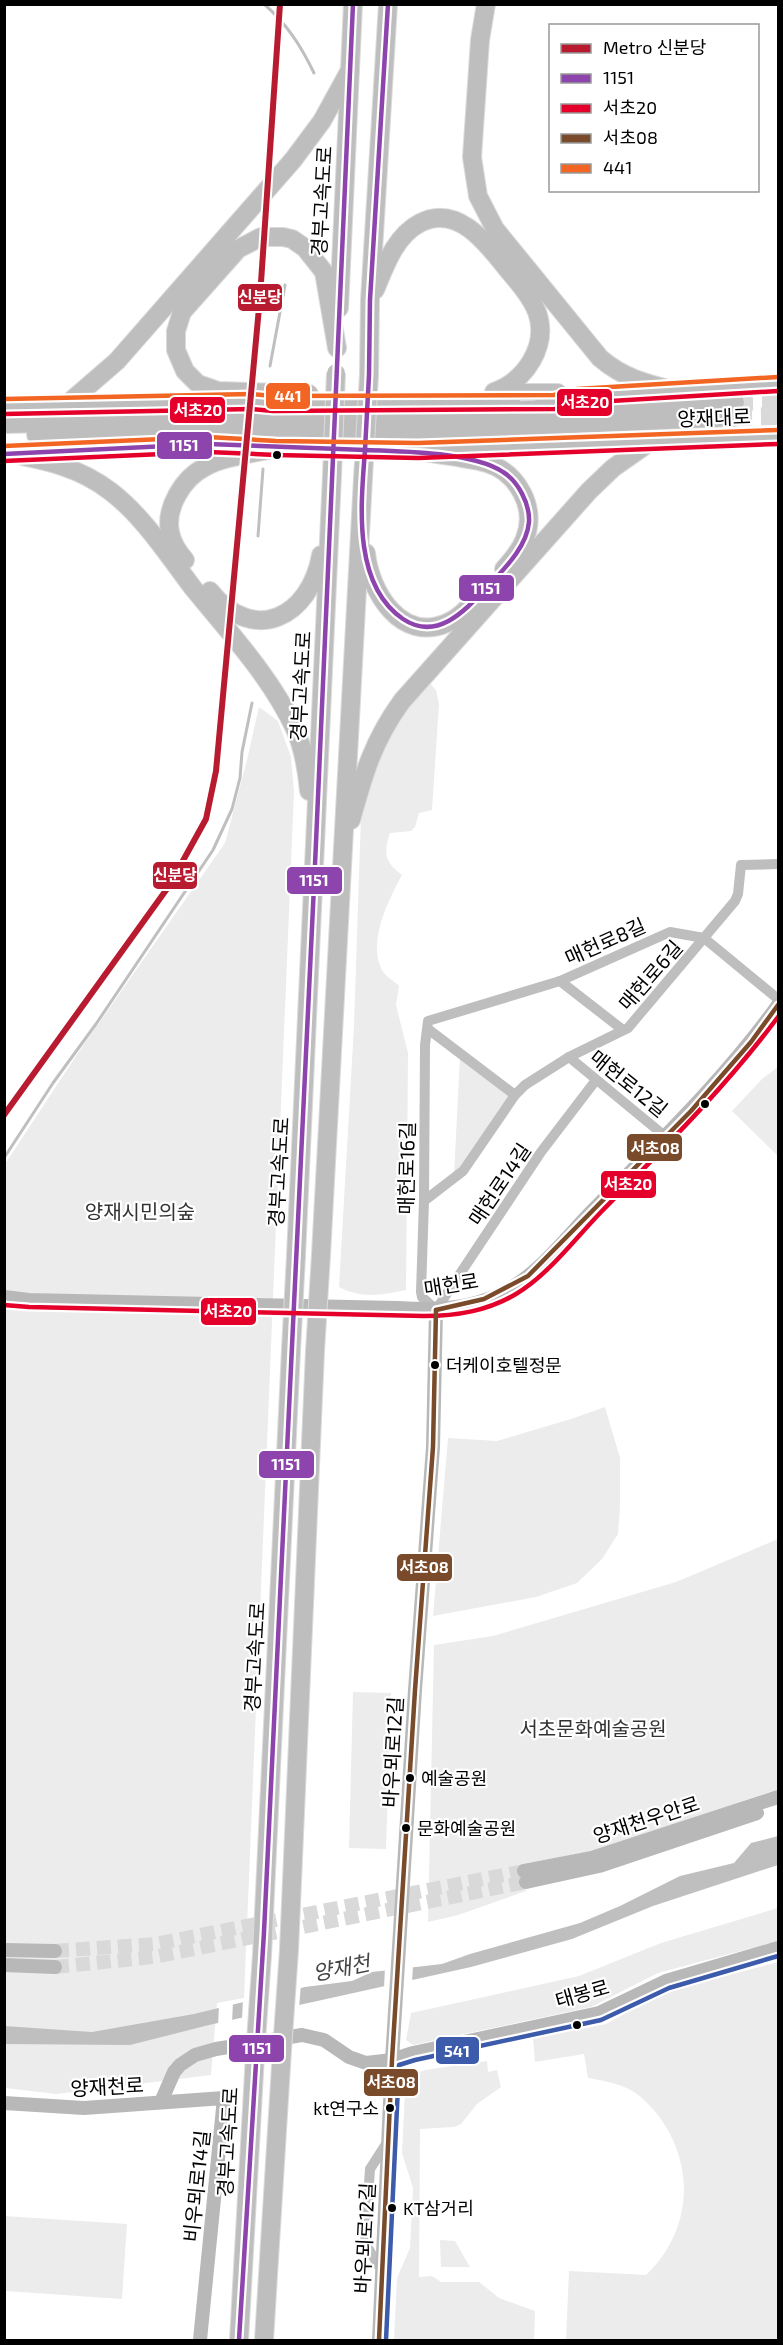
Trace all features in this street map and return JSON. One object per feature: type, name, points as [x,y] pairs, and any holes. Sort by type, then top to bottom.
[{"type":"highway","name":"경부고속도로","points":[[239,2340],[262,1955],[315,865],[353,4]]},
{"type":"highway","points":[[264,2340],[289,1950],[315,1351],[362,507],[369,375],[370,300],[387,4]]},
{"type":"highway","points":[[486,4],[480,40],[472,157],[476,187],[485,213],[495,229],[600,358],[620,373],[636,381],[676,391]]},
{"type":"highway","points":[[65,406],[117,361],[297,155],[322,121],[350,69]]},
{"type":"highway","points":[[370,300],[393,250],[415,226],[436,218],[456,221],[468,227],[485,241],[520,285],[534,306],[540,322],[538,345],[531,362],[509,387],[494,392]]},
{"type":"highway","points":[[309,394],[218,391],[198,384],[186,371],[177,354],[176,332],[182,312],[238,249],[261,237],[292,239],[305,248],[324,272],[337,348]]},
{"type":"highway","name":"양재대로","points":[[4,424],[735,409],[393,432],[4,436]]},
{"type":"highway","points":[[341,860],[368,761],[380,735],[402,701],[589,491],[613,468],[650,442]]},
{"type":"highway","points":[[276,448],[205,467],[184,484],[171,511],[169,526],[174,545],[219,602],[236,615],[256,621],[273,620],[291,610],[315,579],[331,503]]},
{"type":"highway","points":[[362,507],[368,569],[375,589],[390,610],[411,624],[429,627],[446,623],[461,614],[506,567],[523,543],[529,521],[526,502],[518,485],[496,467],[418,451]]},
{"type":"highway","points":[[8,454],[68,466],[117,497],[139,518],[262,674],[282,705],[301,745],[308,777],[315,865]]},
{"type":"main road","name":"양재대로","points":[[4,407],[251,401],[273,404],[555,402],[577,396],[778,384]]},
{"type":"main road","points":[[251,401],[309,394],[556,392],[577,396]]},
{"type":"main road","name":"양재대로","points":[[8,454],[208,444],[418,451],[778,437]]},
{"type":"street","name":"매헌로6길","points":[[424,1201],[464,1171],[515,1095],[525,1085],[569,1057],[628,1028],[735,901],[738,894],[741,865],[778,864]]},
{"type":"street","name":"매헌로8길","points":[[428,1025],[560,981],[670,932],[704,938],[778,999]]},
{"type":"street","points":[[560,981],[623,1030]]},
{"type":"street","name":"매헌로","points":[[4,1297],[28,1300],[436,1310],[472,1304],[491,1297],[528,1276],[666,1137],[753,1041],[778,1005]]},
{"type":"street","points":[[428,1025],[515,1095]]},
{"type":"street","name":"매헌로16길","points":[[428,1025],[425,1051],[424,1201],[420,1292],[422,1297],[436,1310]]},
{"type":"street","name":"매헌로12길","points":[[569,1057],[666,1137]]},
{"type":"street","name":"매헌로14길","points":[[436,1310],[541,1152],[596,1080]]},
{"type":"street","name":"바우뫼로12길","points":[[379,2340],[392,2060],[433,1448],[436,1310]]},
{"type":"street","name":"양재천우안로","points":[[778,1797],[592,1858],[525,1876],[582,1871],[633,1856],[778,1806]]},
{"type":"street","name":"태봉로","points":[[392,2060],[413,2053],[598,2013],[666,1981],[778,1948]]},
{"type":"street","points":[[4,1950],[54,1952]]},
{"type":"street","points":[[4,1965],[55,1967]]},
{"type":"street","name":"양재천로","points":[[4,2103],[84,2108],[161,2102],[174,2072],[195,2055],[216,2049],[302,2036],[324,2040],[357,2061],[374,2063],[392,2060]]},
{"type":"street","name":"비우뫼로14길","points":[[161,2102],[224,2098],[201,2340]]},
{"type":"green space","points":[[429,682],[436,690],[439,704],[432,810],[419,813],[415,827],[411,831],[390,833],[387,857],[392,866],[402,875],[386,908],[378,934],[377,947],[382,970],[399,986],[396,1005],[408,1053],[406,1290],[364,1295],[339,1287],[354,1026],[361,815],[370,769],[423,685]]},
{"type":"green space","name":"양재시민의숲","points":[[259,707],[278,721],[291,757],[294,791],[244,1998],[217,2003],[211,2075],[56,2094],[5,2088],[5,1164],[80,1050],[225,843]]},
{"type":"green space","points":[[460,1056],[510,1094],[454,1175]]},
{"type":"green space","points":[[778,1067],[778,1156],[732,1111],[762,1079]]},
{"type":"green space","points":[[605,1407],[620,1458],[620,1507],[618,1534],[602,1559],[577,1583],[536,1597],[433,1616],[448,1438],[497,1441]]},
{"type":"green space","name":"서초문화예술공원","points":[[778,1539],[778,1789],[604,1849],[521,1864],[526,1891],[458,1915],[428,1922],[434,1645],[493,1636],[676,1582]]},
{"type":"green space","points":[[353,1692],[391,1693],[386,1849],[349,1848]]},
{"type":"green space","points":[[778,1908],[778,1941],[658,1973],[591,2007],[413,2045],[406,2040],[411,2013],[579,1976],[661,1943]]},
{"type":"green space","points":[[778,1962],[778,2340],[566,2340],[569,2271],[646,2275],[663,2255],[675,2234],[682,2211],[684,2187],[681,2163],[673,2140],[660,2119],[643,2099],[624,2087],[588,2078],[584,2054],[535,2062],[533,2038],[606,2024],[664,1992]]},
{"type":"green space","points":[[487,2061],[488,2072],[497,2070],[501,2087],[477,2104],[461,2124],[454,2127],[420,2129],[419,2277],[432,2276],[441,2282],[479,2282],[499,2298],[535,2311],[534,2340],[394,2340],[397,2278],[410,2248],[413,2188],[402,2153],[405,2090],[418,2073],[425,2070]]},
{"type":"green space","points":[[4,2216],[127,2224],[122,2299],[5,2291]]},
{"type":"green space","points":[[440,2240],[455,2241],[470,2267],[441,2267]]},
{"type":"shaded area","points":[[778,1836],[778,1865],[653,1906],[572,1939],[471,1967],[209,2025],[130,2045],[5,2044],[4,2026],[92,2032],[194,2014],[305,1987],[352,1981],[372,1972],[442,1964],[580,1923],[680,1876],[734,1863],[751,1843]]},
{"type":"pier","points":[[413,1965],[412,1983],[384,1989],[385,1967]]},
{"type":"pier","points":[[301,1984],[299,2008],[242,2020],[243,1999]]},
{"type":"pier","points":[[233,2002],[232,2023],[218,2026],[219,2005]]},
{"type":"waterway","points":[[264,4],[293,36],[314,73]]},
{"type":"waterway","points":[[270,366],[285,285]]},
{"type":"waterway","points":[[258,536],[263,469]]},
{"type":"waterway","points":[[4,1158],[213,850],[232,809],[240,778],[242,752],[252,703]]},
{"type":"tunnel","points":[[735,402],[778,401]]},
{"type":"tunnel","points":[[734,417],[778,416]]},
{"type":"tunnel","points":[[55,1951],[155,1944],[524,1871]]},
{"type":"tunnel","points":[[55,1967],[154,1957],[526,1882]]},
{"type":"metro line","name":"신분당","points":[[4,1115],[169,886],[206,819],[216,771],[260,297],[280,4]]},
{"type":"transit line","name":"1151","points":[[239,2340],[264,1932],[353,4]]},
{"type":"transit line","name":"1151","points":[[365,450],[370,300],[388,4]]},
{"type":"transit line","name":"441","points":[[4,399],[251,394],[273,396],[554,395],[577,389],[778,377]]},
{"type":"transit line","name":"서초20","points":[[4,414],[251,409],[273,411],[555,409],[578,403],[778,391]]},
{"type":"transit line","name":"441","points":[[4,446],[208,437],[276,441],[418,443],[778,430]]},
{"type":"transit line","name":"1151","points":[[4,454],[208,444],[365,450]]},
{"type":"transit line","name":"서초20","points":[[4,461],[208,452],[418,458],[778,444]]},
{"type":"transit line","name":"1151","points":[[365,450],[436,454],[474,460],[503,472],[518,487],[529,515],[527,531],[520,548],[473,602],[452,619],[429,627],[416,625],[403,619],[387,604],[375,585],[363,542],[362,494],[365,450]]},
{"type":"transit line","name":"서초08","points":[[436,1310],[484,1299],[528,1276],[691,1111],[751,1042],[778,1005]]},
{"type":"transit line","name":"서초20","points":[[4,1305],[424,1316],[460,1314],[494,1305],[528,1286],[550,1267],[737,1069],[778,1017]]},
{"type":"transit line","name":"서초08","points":[[379,2340],[392,2060],[433,1447],[436,1310]]},
{"type":"transit line","name":"541","points":[[386,2340],[399,2065],[601,2020],[669,1988],[778,1956]]},
{"type":"place","name":"더케이호텔정문","points":[[435,1365]]},
{"type":"place","name":"예술공원","points":[[410,1778]]},
{"type":"place","name":"문화예술공원","points":[[406,1828]]},
{"type":"place","name":"kt연구소","points":[[390,2108]]},
{"type":"place","name":"KT삼거리","points":[[392,2208]]},
{"type":"water label","name":"양재천","points":[[341,1967]]}]
